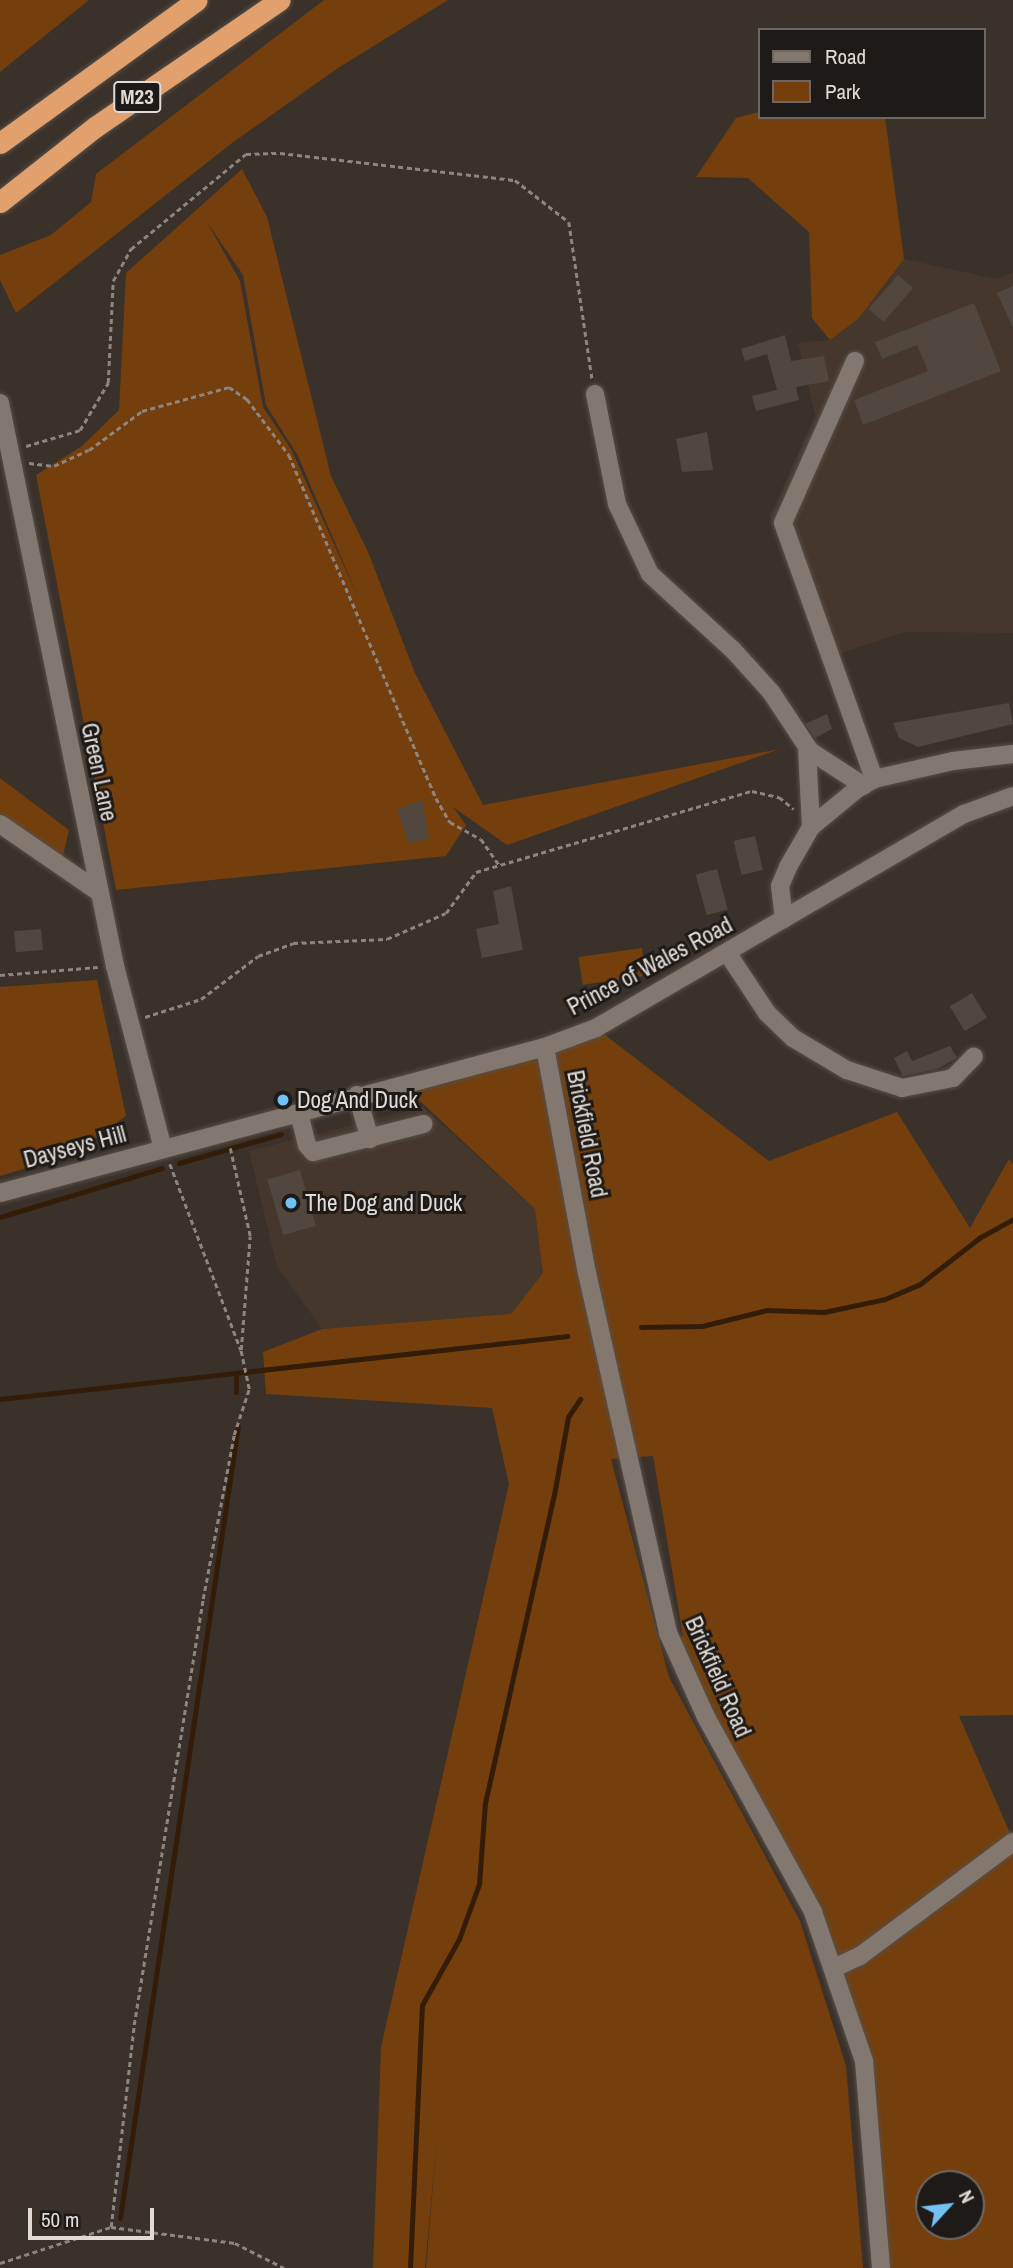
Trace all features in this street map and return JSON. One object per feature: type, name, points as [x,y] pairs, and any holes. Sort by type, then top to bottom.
[{"type":"highway","name":"M23","points":[[0,143],[197,0]]},
{"type":"highway","name":"M23","points":[[0,202],[95,127],[279,0]]},
{"type":"street","points":[[855,361],[783,523],[869,782]]},
{"type":"street","points":[[595,394],[617,504],[650,574],[733,650],[778,702],[807,748],[869,782]]},
{"type":"street","name":"Green Lane","points":[[0,403],[115,966],[132,1021],[164,1148]]},
{"type":"street","points":[[807,748],[811,827]]},
{"type":"street","points":[[784,919],[780,886],[811,827],[869,782],[953,761],[1013,754]]},
{"type":"street","name":"Prince of Wales Road","points":[[164,1148],[545,1046],[596,1028],[728,954],[964,814],[1013,796]]},
{"type":"street","points":[[0,824],[99,892]]},
{"type":"street","points":[[728,954],[767,1013],[793,1038],[847,1070],[902,1088],[953,1078],[974,1056]]},
{"type":"street","name":"Brickfield Road","points":[[545,1046],[587,1273],[668,1633],[706,1717],[813,1912],[864,2061],[881,2268]]},
{"type":"street","points":[[357,1095],[370,1139]]},
{"type":"street","points":[[299,1113],[307,1145],[313,1152],[424,1124]]},
{"type":"street","name":"Dayseys Hill","points":[[0,1193],[164,1148]]},
{"type":"street","points":[[834,1968],[860,1956],[1013,1842]]},
{"type":"path","points":[[10,453],[80,430],[108,383],[113,281],[131,249],[246,154],[281,153],[515,180],[569,222],[595,394]]},
{"type":"path","points":[[10,453],[54,466],[89,450],[142,411],[229,387],[247,399],[289,455],[436,798],[450,821],[481,839],[500,866]]},
{"type":"path","points":[[132,1021],[201,999],[258,956],[293,943],[387,939],[446,913],[476,872],[752,791],[779,797],[811,827]]},
{"type":"path","points":[[0,975],[115,966]]},
{"type":"path","points":[[111,2227],[134,2025],[202,1599],[234,1435],[249,1389],[241,1350],[164,1148]]},
{"type":"path","points":[[233,1152],[250,1236],[241,1350]]},
{"type":"path","points":[[0,2263],[111,2227],[235,2243],[284,2268]]},
{"type":"shaded area","points":[[904,259],[996,279],[1013,272],[1013,633],[904,632],[820,660],[770,516],[815,415],[798,343],[830,340],[858,319]]},
{"type":"shaded area","points":[[423,1107],[535,1209],[544,1273],[511,1314],[322,1329],[277,1267],[249,1151]]},
{"type":"green space","points":[[0,0],[89,0],[0,72]]},
{"type":"green space","points":[[324,0],[448,0],[338,68],[232,143],[16,313],[0,280],[0,255],[51,235],[91,202],[96,174]]},
{"type":"green space","points":[[758,112],[758,119],[885,119],[904,259],[858,319],[830,340],[812,318],[809,232],[748,178],[696,177],[736,118]]},
{"type":"green space","points":[[242,169],[267,217],[331,476],[368,552],[415,673],[483,805],[780,749],[507,845],[453,807],[466,825],[446,856],[116,890],[36,475],[82,446],[119,410],[126,273]],"holes":[[[207,222],[243,275],[266,405],[298,456],[358,597],[291,449],[263,407],[240,281]]]},
{"type":"green space","points":[[0,778],[69,830],[62,860],[0,814]]},
{"type":"green space","points":[[642,948],[646,976],[583,985],[579,957]]},
{"type":"green space","points":[[97,980],[126,1116],[73,1154],[0,1176],[0,987]]},
{"type":"green space","points":[[596,1028],[769,1161],[897,1112],[970,1228],[1009,1159],[1013,1164],[1013,1715],[959,1716],[1013,1840],[1013,2268],[881,2268],[864,2061],[834,1968],[668,1633],[683,1636],[653,1456],[611,1459],[669,1677],[800,1921],[846,2066],[863,2268],[426,2268],[437,2138],[425,2268],[373,2268],[381,2047],[509,1484],[492,1408],[266,1394],[263,1352],[322,1329],[511,1314],[543,1273],[535,1209],[401,1083]]},
{"type":"building","points":[[898,275],[913,288],[884,322],[868,309]]},
{"type":"building","points":[[1013,286],[1013,328],[997,293]]},
{"type":"building","points":[[974,303],[1001,371],[863,425],[854,400],[928,371],[917,345],[882,359],[875,342]]},
{"type":"building","points":[[785,335],[791,361],[824,356],[829,381],[796,387],[799,400],[756,411],[752,396],[777,390],[767,354],[745,361],[741,349]]},
{"type":"building","points":[[707,432],[713,470],[682,472],[676,439]]},
{"type":"building","points":[[1009,703],[1013,724],[918,747],[899,738],[893,723]]},
{"type":"building","points":[[827,714],[832,729],[815,738],[805,724]]},
{"type":"building","points":[[422,800],[429,839],[408,843],[397,809]]},
{"type":"building","points":[[755,836],[763,870],[741,875],[734,841]]},
{"type":"building","points":[[717,869],[728,910],[707,915],[696,875]]},
{"type":"building","points":[[511,886],[523,950],[482,958],[476,929],[499,924],[493,891]]},
{"type":"building","points":[[41,929],[43,950],[16,952],[14,931]]},
{"type":"building","points":[[972,993],[987,1018],[965,1031],[950,1006]]},
{"type":"building","points":[[950,1046],[957,1058],[937,1069],[903,1076],[894,1058],[907,1051],[912,1061]]},
{"type":"building","name":"The Dog and Duck","points":[[300,1170],[316,1226],[283,1235],[267,1179]]},
{"type":"waterway","points":[[179,1163],[281,1134]]},
{"type":"waterway","points":[[0,1217],[162,1168]]},
{"type":"waterway","points":[[641,1327],[702,1326],[767,1310],[824,1312],[885,1299],[920,1284],[979,1238],[1013,1219]]},
{"type":"waterway","points":[[0,1399],[568,1336]]},
{"type":"waterway","points":[[236,1374],[236,1392]]},
{"type":"waterway","points":[[410,2268],[422,2005],[459,1939],[479,1884],[485,1803],[554,1495],[568,1417],[580,1399]]},
{"type":"waterway","points":[[120,2218],[238,1426]]},
{"type":"place","name":"Dog And Duck","points":[[283,1100]]},
{"type":"place","name":"The Dog and Duck","points":[[291,1203]]}]
